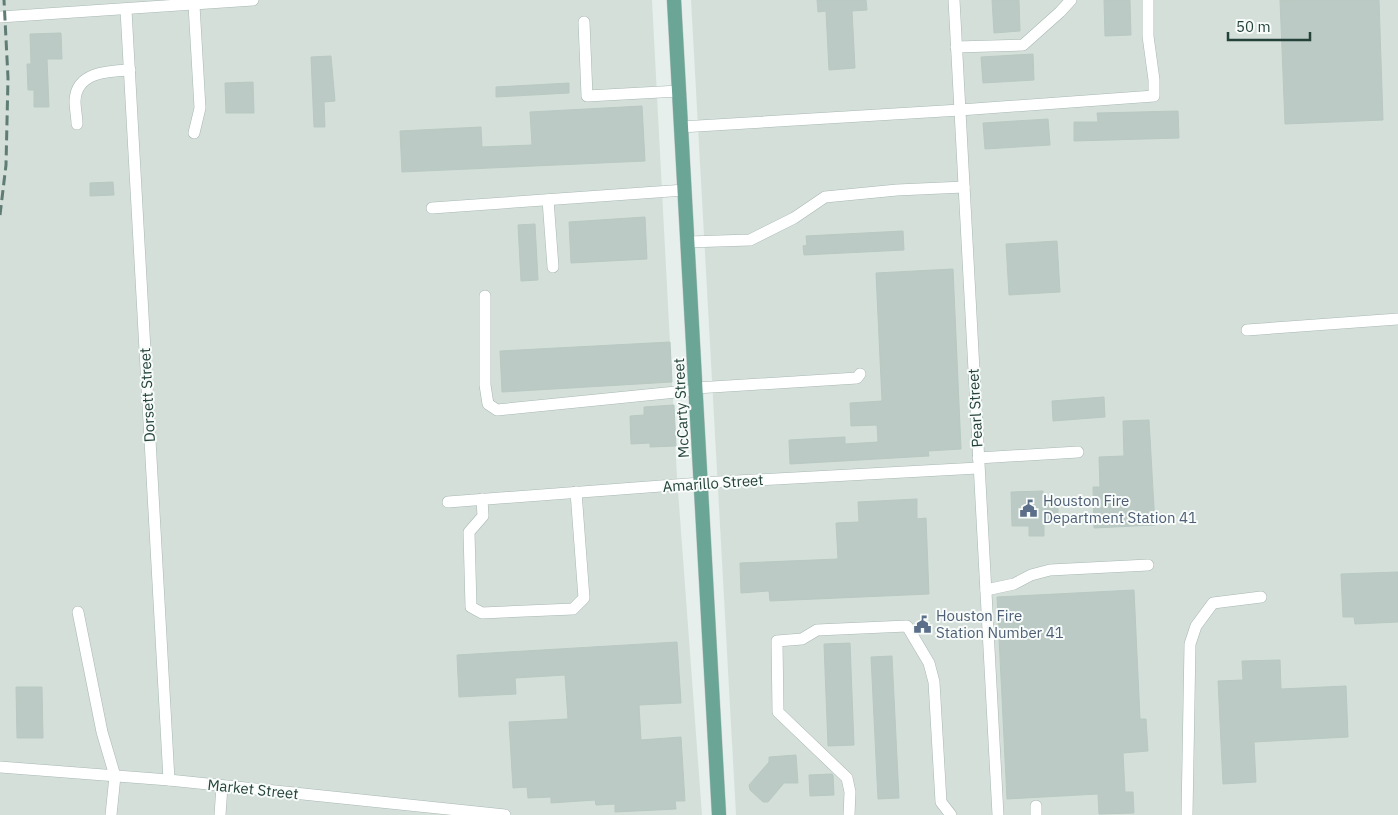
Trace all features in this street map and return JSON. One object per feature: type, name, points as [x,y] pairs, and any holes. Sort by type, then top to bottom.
[{"type":"main road","name":"McCarty Street","points":[[674,0],[719,815]]},
{"type":"street","points":[[0,17],[105,6],[126,10],[253,0]]},
{"type":"street","name":"Pearl Street","points":[[954,0],[998,815]]},
{"type":"street","points":[[956,47],[1023,45],[1071,0]]},
{"type":"street","points":[[682,127],[1154,96],[1154,80],[1148,36],[1148,0]]},
{"type":"street","points":[[194,5],[200,108],[194,133]]},
{"type":"street","name":"Dorsett Street","points":[[126,10],[169,780]]},
{"type":"street","points":[[584,22],[587,96],[680,91]]},
{"type":"street","points":[[77,124],[75,100],[78,87],[95,74],[130,70]]},
{"type":"street","points":[[688,242],[750,240],[794,218],[825,197],[898,190],[964,187]]},
{"type":"street","points":[[432,208],[685,190]]},
{"type":"street","points":[[548,200],[554,267]]},
{"type":"street","points":[[485,296],[485,385],[488,404],[497,410],[696,389],[857,378],[860,374]]},
{"type":"street","points":[[1247,330],[1398,319]]},
{"type":"street","name":"Amarillo Street","points":[[448,502],[978,463],[1078,452]]},
{"type":"street","points":[[482,499],[483,516],[469,532],[471,607],[482,613],[573,609],[584,598],[576,492]]},
{"type":"street","points":[[986,590],[1014,584],[1031,575],[1050,570],[1148,564]]},
{"type":"street","points":[[1187,815],[1190,644],[1196,626],[1213,603],[1261,597]]},
{"type":"street","points":[[78,612],[102,732],[115,776],[111,815]]},
{"type":"street","points":[[849,815],[850,792],[847,778],[778,712],[777,641],[802,638],[817,630],[907,626],[928,663],[934,682],[941,802],[951,815]]},
{"type":"street","name":"Market Street","points":[[0,767],[169,780],[413,811],[505,815]]},
{"type":"street","points":[[220,815],[222,786]]},
{"type":"shaded area","points":[[0,0],[652,0],[677,477],[702,815],[0,815]]},
{"type":"shaded area","points":[[691,0],[1398,0],[1398,815],[736,815]]},
{"type":"building","points":[[817,0],[866,0],[867,10],[852,11],[855,68],[829,70],[826,11],[818,12]]},
{"type":"building","points":[[992,0],[1019,0],[1020,31],[994,33]]},
{"type":"building","points":[[1104,0],[1130,0],[1131,35],[1105,36]]},
{"type":"building","points":[[1280,0],[1379,0],[1383,120],[1285,124]]},
{"type":"building","points":[[61,33],[62,59],[47,59],[49,107],[34,107],[34,90],[28,90],[27,64],[31,64],[30,34]]},
{"type":"building","points":[[1033,54],[1034,80],[983,83],[981,57]]},
{"type":"building","points":[[331,56],[335,101],[324,102],[325,127],[314,127],[311,57]]},
{"type":"building","points":[[253,82],[254,113],[226,113],[225,83]]},
{"type":"building","points":[[569,83],[569,93],[496,97],[496,87]]},
{"type":"building","points":[[642,106],[645,161],[402,172],[400,131],[481,127],[482,147],[532,145],[530,112]]},
{"type":"building","points":[[1178,111],[1179,138],[1074,141],[1074,122],[1098,122],[1097,113]]},
{"type":"building","points":[[1048,119],[1050,145],[985,149],[983,123]]},
{"type":"building","points":[[113,182],[114,195],[90,196],[90,183]]},
{"type":"building","points":[[645,217],[647,259],[571,263],[569,222]]},
{"type":"building","points":[[535,224],[538,280],[521,281],[518,225]]},
{"type":"building","points":[[903,231],[904,250],[804,255],[803,246],[807,245],[806,236]]},
{"type":"building","points":[[1057,241],[1060,292],[1009,295],[1006,244]]},
{"type":"building","points":[[953,269],[961,449],[928,451],[929,456],[790,464],[789,440],[845,437],[845,444],[878,442],[877,425],[851,426],[850,403],[882,401],[876,273]]},
{"type":"building","points":[[670,342],[672,382],[502,392],[500,351]]},
{"type":"building","points":[[1104,397],[1105,417],[1053,421],[1052,401]]},
{"type":"building","points":[[674,405],[676,446],[650,447],[650,443],[631,444],[630,416],[644,415],[644,407]]},
{"type":"building","points":[[1149,420],[1155,525],[1094,528],[1093,487],[1100,487],[1099,457],[1124,456],[1123,421]]},
{"type":"building","points":[[1043,491],[1043,505],[1058,505],[1058,522],[1044,523],[1044,536],[1029,536],[1029,526],[1012,526],[1011,492]]},
{"type":"building","points":[[917,499],[917,519],[926,518],[929,594],[770,601],[769,591],[741,593],[740,563],[838,559],[836,523],[859,522],[858,502]]},
{"type":"building","points":[[1398,572],[1398,622],[1355,624],[1354,617],[1343,617],[1341,574]]},
{"type":"building","points":[[1134,590],[1140,719],[1146,719],[1148,751],[1123,753],[1125,792],[1133,792],[1134,813],[1099,814],[1098,794],[1007,799],[997,597]]},
{"type":"building","points":[[677,642],[681,703],[639,705],[641,740],[681,737],[685,801],[675,801],[676,809],[615,812],[615,804],[596,805],[595,800],[551,803],[551,797],[528,798],[527,787],[513,788],[509,722],[568,719],[565,675],[515,678],[516,694],[459,697],[457,655]]},
{"type":"building","points":[[850,643],[854,745],[828,746],[824,644]]},
{"type":"building","points":[[892,656],[899,798],[878,799],[871,657]]},
{"type":"building","points":[[1280,660],[1281,689],[1346,686],[1348,737],[1254,742],[1256,782],[1223,784],[1218,681],[1243,680],[1242,661]]},
{"type":"building","points":[[16,687],[42,687],[43,738],[17,738]]},
{"type":"building","points":[[796,755],[798,783],[784,783],[768,802],[763,802],[750,790],[749,785],[769,762],[769,757]]},
{"type":"building","points":[[832,774],[834,795],[810,796],[809,775]]},
{"type":"railway","points":[[0,215],[6,165],[8,78],[4,0]]},
{"type":"place","name":"Houston Fire Department Station 41","points":[[1029,509]]},
{"type":"place","name":"Houston Fire Station Number 41","points":[[922,624]]}]
